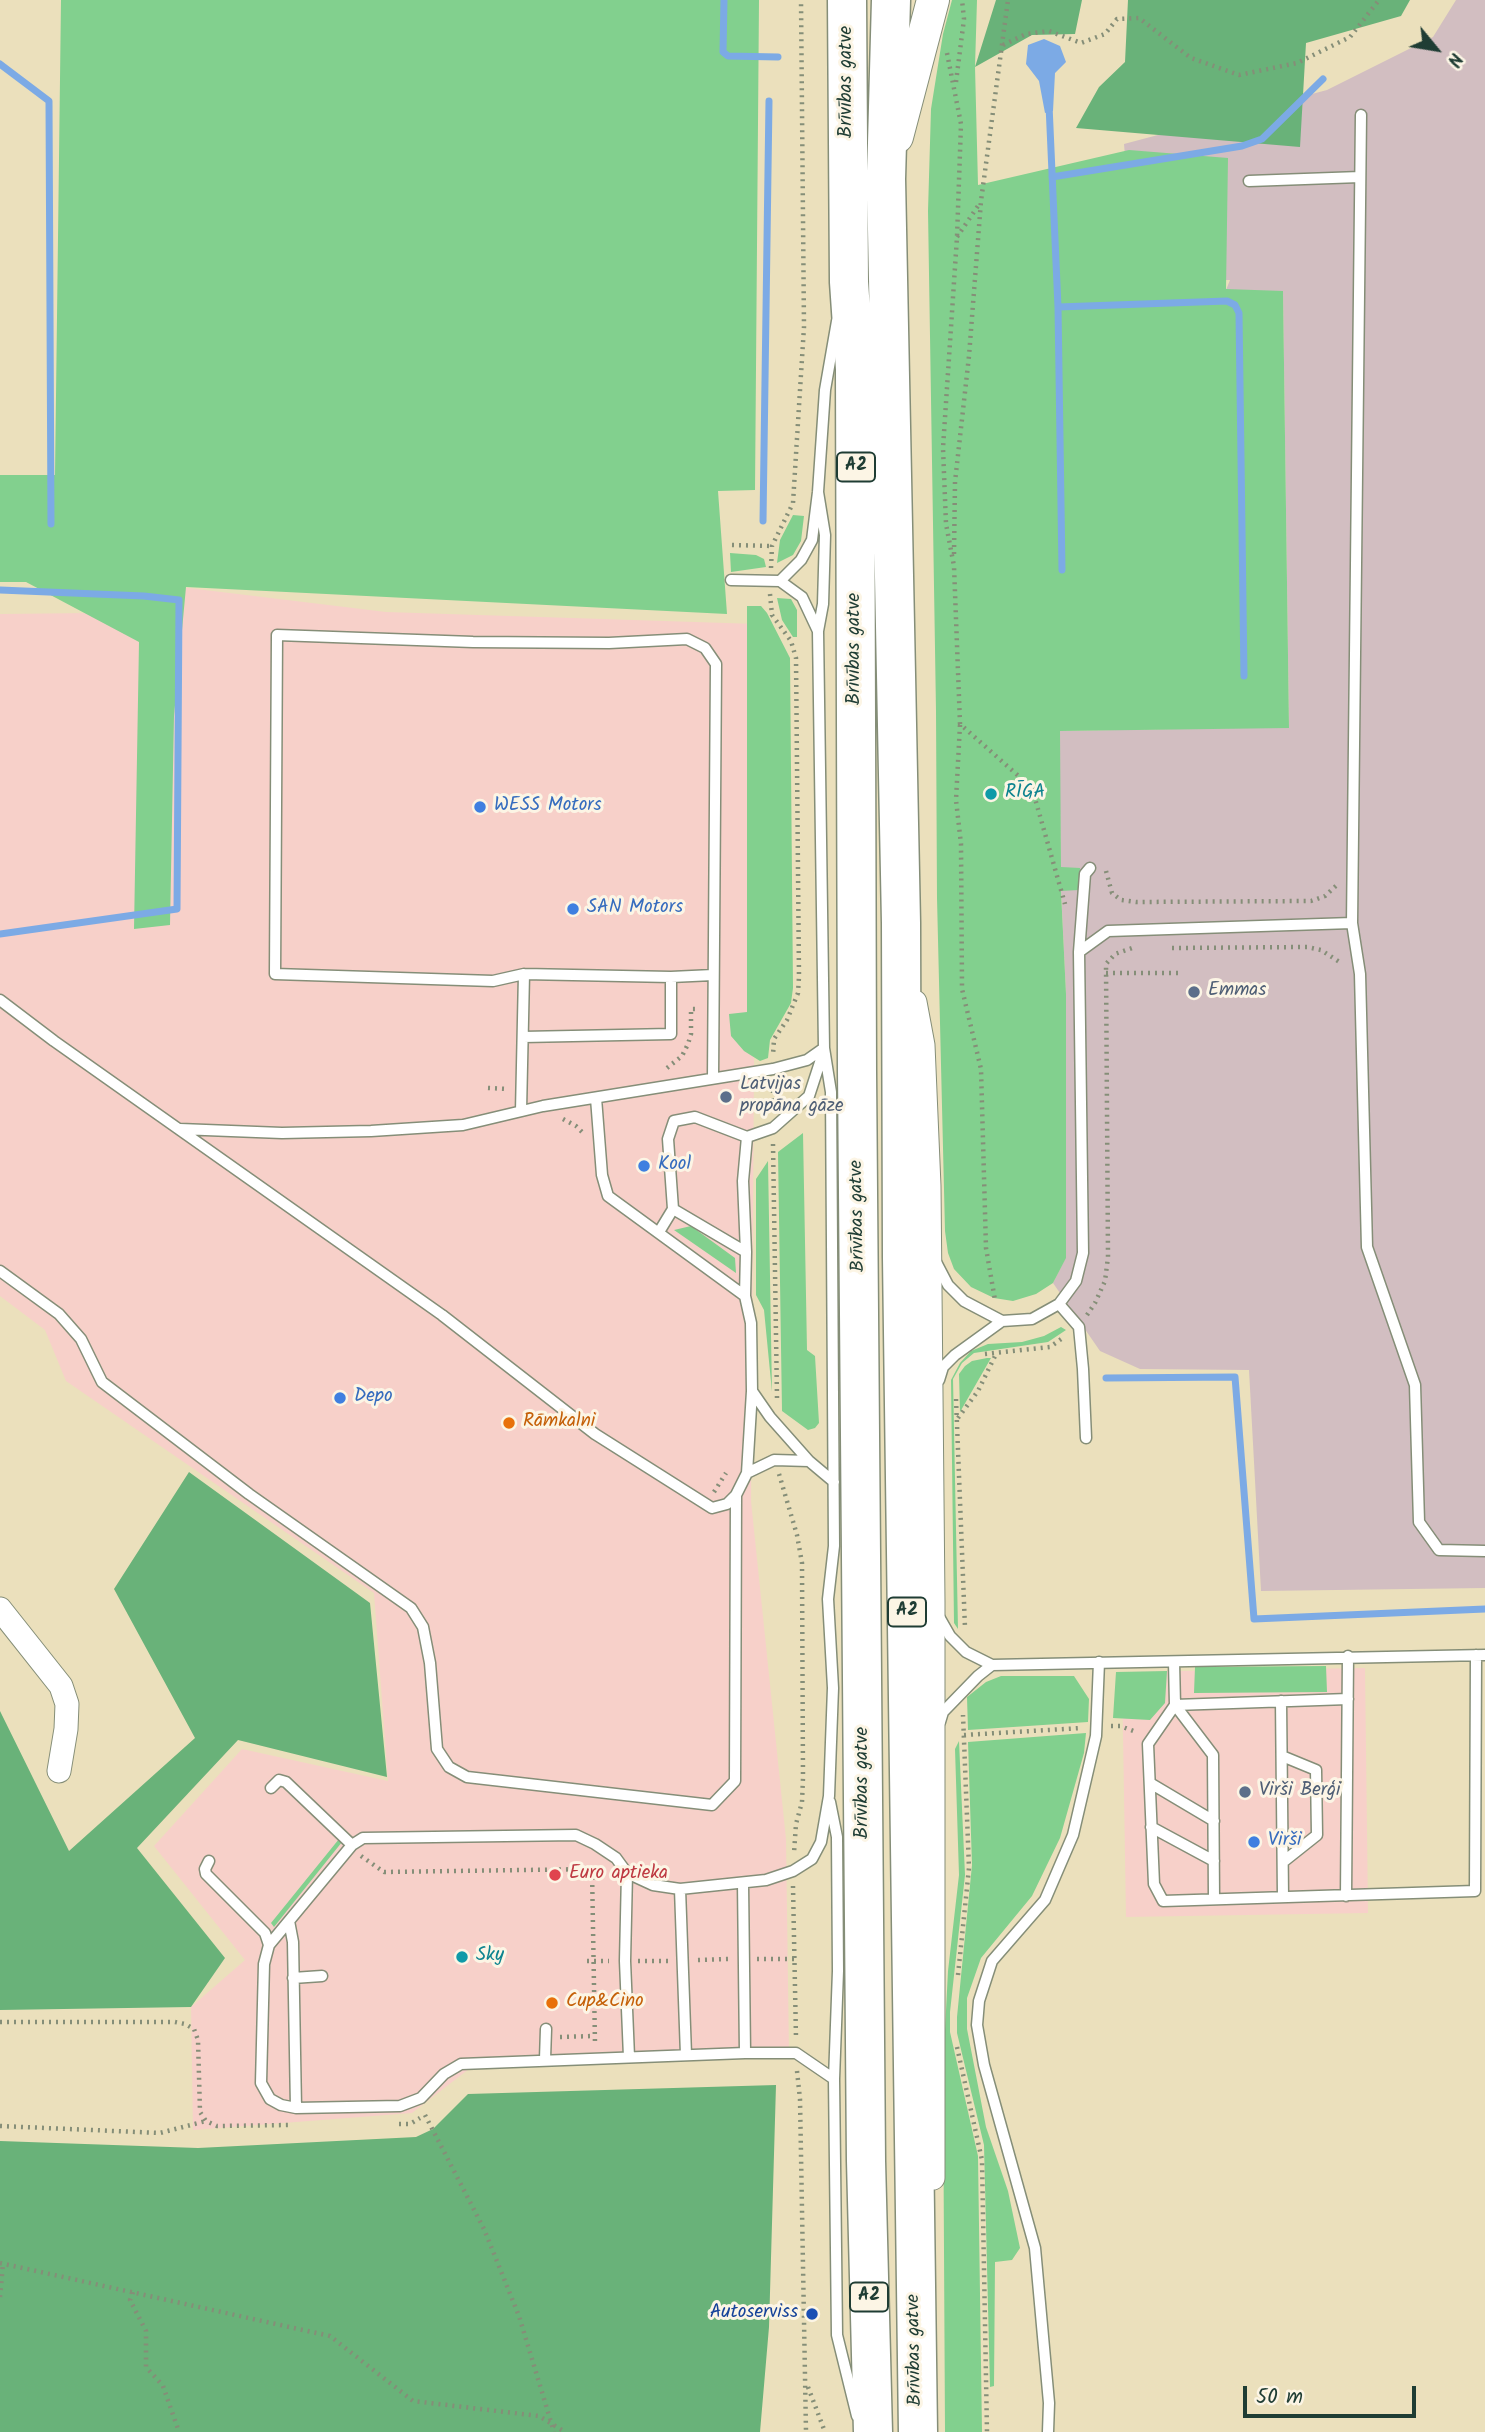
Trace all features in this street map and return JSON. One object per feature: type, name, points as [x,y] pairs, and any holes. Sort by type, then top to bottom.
[{"type":"highway","name":"Brīvības gatve","points":[[847,0],[849,282],[855,369],[857,1057],[866,2161],[873,2432]]},
{"type":"highway","name":"Brīvības gatve","points":[[891,0],[886,179],[901,923],[902,1258],[914,2301],[918,2432]]},
{"type":"main road","points":[[886,179],[933,0]]},
{"type":"street","points":[[901,923],[923,1045],[930,1242],[934,2230],[914,2301]]},
{"type":"street","points":[[0,1609],[61,1686],[67,1704],[60,1771]]},
{"type":"lane","points":[[1361,115],[1352,923],[1360,974],[1367,1247],[1415,1385],[1419,1522],[1439,1550],[1485,1550]]},
{"type":"lane","points":[[1249,181],[1360,177]]},
{"type":"lane","points":[[775,581],[801,560],[812,540],[825,390],[834,335],[849,282]]},
{"type":"lane","points":[[818,492],[825,535],[823,604],[818,631],[824,1048],[831,1092],[834,1482],[834,1546],[828,1599],[833,1688],[829,1796],[821,1842],[812,1859],[793,1871],[766,1880],[680,1889],[653,1885],[627,1873],[616,1858],[576,1835],[363,1838],[352,1845],[269,1945],[264,1964],[261,2083],[270,2099],[296,2108],[400,2106],[421,2098],[444,2074],[461,2064],[746,2053],[796,2053],[834,2079]]},
{"type":"lane","points":[[732,580],[775,581],[802,597],[818,631]]},
{"type":"lane","points":[[713,975],[671,977],[524,974],[493,981],[275,974],[277,635],[486,642],[609,643],[687,639],[705,649],[716,664],[713,1078]]},
{"type":"lane","points":[[930,1242],[948,1285],[964,1301],[1004,1321],[1032,1319],[1059,1304],[1076,1281],[1083,1253],[1079,953],[1085,874],[1090,868]]},
{"type":"lane","points":[[1079,953],[1108,931],[1352,923]]},
{"type":"lane","points":[[521,1111],[524,974]]},
{"type":"lane","points":[[523,1037],[671,1034],[671,977]]},
{"type":"lane","points":[[0,1000],[442,1315],[595,1434],[712,1508],[727,1504],[736,1495],[747,1473],[752,1391],[751,1323],[745,1296],[743,1181],[747,1137]]},
{"type":"lane","points":[[180,1129],[282,1133],[463,1125],[521,1111],[773,1069],[807,1060],[824,1048]]},
{"type":"lane","points":[[659,1232],[673,1209],[668,1139],[674,1121],[695,1117],[747,1137],[773,1128],[809,1096],[824,1048]]},
{"type":"lane","points":[[596,1098],[603,1175],[608,1196],[745,1296]]},
{"type":"lane","points":[[673,1209],[746,1252]]},
{"type":"lane","points":[[0,1271],[59,1314],[81,1339],[102,1382],[249,1493],[411,1608],[423,1627],[430,1663],[437,1749],[449,1767],[467,1777],[712,1805],[735,1781],[736,1495]]},
{"type":"lane","points":[[1059,1304],[1079,1327],[1086,1438]]},
{"type":"lane","points":[[931,1405],[943,1367],[955,1355],[1004,1321]]},
{"type":"lane","points":[[752,1391],[770,1417],[809,1461],[834,1482]]},
{"type":"lane","points":[[747,1473],[774,1460],[809,1461]]},
{"type":"lane","points":[[933,1602],[950,1636],[981,1661],[992,1665],[1481,1655],[1475,1891],[1163,1900],[1154,1884],[1148,1744],[1175,1705]]},
{"type":"lane","points":[[1346,1896],[1348,1656]]},
{"type":"lane","points":[[1048,2432],[1049,2403],[1035,2248],[984,2065],[977,2025],[979,2001],[992,1961],[1045,1900],[1073,1835],[1096,1736],[1099,1662]]},
{"type":"lane","points":[[1174,1662],[1175,1705],[1213,1755],[1214,1898]]},
{"type":"lane","points":[[932,1750],[943,1712],[992,1665]]},
{"type":"lane","points":[[1175,1705],[1348,1699]]},
{"type":"lane","points":[[1281,1701],[1283,1897]]},
{"type":"lane","points":[[1282,1756],[1316,1770],[1317,1835],[1283,1862]]},
{"type":"lane","points":[[271,1788],[279,1780],[286,1782],[352,1845]]},
{"type":"lane","points":[[1150,1783],[1214,1821]]},
{"type":"lane","points":[[829,1796],[837,1837],[838,1971],[834,2079],[837,2335],[848,2388],[862,2432]]},
{"type":"lane","points":[[316,1827],[325,1818]]},
{"type":"lane","points":[[1151,1827],[1214,1861]]},
{"type":"lane","points":[[209,1861],[206,1874],[250,1908],[269,1945]]},
{"type":"lane","points":[[627,1873],[625,1961],[629,2057]]},
{"type":"lane","points":[[743,1883],[746,2053]]},
{"type":"lane","points":[[680,1889],[686,2054]]},
{"type":"lane","points":[[289,1921],[293,1942],[296,2108]]},
{"type":"lane","points":[[293,1978],[322,1976]]},
{"type":"lane","points":[[545,2059],[546,2033]]},
{"type":"path","points":[[770,1417],[777,1401],[774,1039],[788,1020],[798,993],[799,977],[796,658],[792,640],[772,615],[770,603],[775,581],[772,545],[793,503],[804,327],[802,0]]},
{"type":"path","points":[[956,86],[964,19],[962,0]]},
{"type":"path","points":[[1007,1352],[1004,1321],[995,1298],[986,1248],[981,1069],[962,989],[961,844],[956,800],[960,724],[954,566],[955,482],[969,356],[981,201],[1008,0]]},
{"type":"path","points":[[1002,46],[1026,34],[1049,30],[1080,43],[1105,34],[1117,19],[1139,18],[1191,58],[1239,75],[1297,62],[1350,37],[1379,0]]},
{"type":"path","points":[[946,47],[956,86],[961,124],[957,237],[943,448],[946,524],[954,566]]},
{"type":"path","points":[[957,237],[981,201]]},
{"type":"path","points":[[732,545],[772,545]]},
{"type":"path","points":[[960,724],[1031,788],[1079,953]]},
{"type":"path","points":[[1090,868],[1108,872],[1112,893],[1121,900],[1136,902],[1311,901],[1325,896],[1353,873]]},
{"type":"path","points":[[1159,948],[1307,947],[1321,950],[1360,974]]},
{"type":"path","points":[[978,1355],[1050,1347],[1079,1327],[1095,1304],[1105,1281],[1108,1257],[1106,964],[1115,954],[1132,948]]},
{"type":"path","points":[[1106,973],[1182,973]]},
{"type":"path","points":[[660,1072],[673,1065],[688,1045],[691,1009],[712,1008]]},
{"type":"path","points":[[488,1088],[522,1090]]},
{"type":"path","points":[[958,1418],[978,1391],[997,1352]]},
{"type":"path","points":[[955,1389],[965,1631],[960,1646]]},
{"type":"path","points":[[705,1504],[728,1471]]},
{"type":"path","points":[[779,1475],[797,1535],[802,1563],[803,1778],[793,1871],[807,2383],[806,2432]]},
{"type":"path","points":[[957,1984],[969,1868],[963,1714],[959,1696]]},
{"type":"path","points":[[964,1735],[1120,1726],[1134,1730],[1148,1744]]},
{"type":"path","points":[[352,1845],[369,1863],[384,1872],[592,1869],[596,2060]]},
{"type":"path","points":[[0,2022],[185,2024],[194,2029],[198,2040],[200,2112],[206,2121],[217,2126],[300,2125]]},
{"type":"path","points":[[546,2033],[594,2035]]},
{"type":"path","points":[[954,2034],[982,2160],[987,2432]]},
{"type":"path","points":[[396,2124],[410,2124],[425,2115],[433,2106]]},
{"type":"path","points":[[425,2115],[484,2230],[509,2291],[554,2432]]},
{"type":"path","points":[[0,2126],[160,2133],[206,2121]]},
{"type":"path","points":[[0,2297],[2,2263],[330,2336],[413,2401],[539,2416],[565,2432]]},
{"type":"path","points":[[133,2292],[130,2300],[146,2331],[146,2367],[163,2386],[179,2432]]},
{"type":"path","points":[[807,2383],[825,2432]]},
{"type":"shaded area","points":[[1456,0],[1485,0],[1485,1588],[1261,1591],[1249,1370],[1140,1369],[1100,1351],[1053,1283],[1066,1257],[1066,994],[1061,890],[1059,731],[1289,727],[1283,292],[1226,290],[1230,280],[1135,281],[1124,144],[1327,90],[1433,37]]},
{"type":"shaded area","points":[[180,587],[386,612],[757,624],[751,1501],[786,1839],[789,2054],[469,2069],[412,2113],[193,2130],[191,2007],[245,1960],[154,1846],[242,1749],[388,1781],[374,1593],[66,1381],[45,1330],[0,1296],[0,614],[93,613]]},
{"type":"shaded area","name":"Virši Berģi","points":[[1365,1668],[1368,1913],[1126,1917],[1122,1672]]},
{"type":"green space","points":[[61,0],[759,0],[755,490],[718,491],[727,614],[186,587],[174,716],[170,925],[134,929],[139,642],[26,582],[0,582],[0,475],[55,475]]},
{"type":"green space","points":[[952,0],[977,0],[975,67],[978,185],[1129,150],[1228,158],[1226,289],[1283,291],[1289,728],[1060,731],[1061,867],[1080,868],[1079,890],[1061,891],[1066,994],[1066,1258],[1053,1283],[1036,1294],[1013,1301],[994,1298],[971,1287],[954,1269],[948,1253],[945,1231],[937,898],[928,211],[931,109],[943,34]]},
{"type":"green space","points":[[996,0],[1082,0],[1075,34],[1032,35],[975,67]]},
{"type":"green space","points":[[1128,0],[1410,0],[1401,16],[1306,43],[1300,147],[1076,128],[1099,87],[1125,62]]},
{"type":"green space","points":[[793,515],[804,516],[801,541],[793,555],[777,563],[780,540]]},
{"type":"green space","points":[[730,553],[756,555],[764,559],[766,567],[731,572]]},
{"type":"green space","points":[[777,598],[791,599],[797,610],[797,637],[793,637],[782,620]]},
{"type":"green space","points":[[747,606],[761,606],[767,613],[790,658],[793,988],[791,1003],[770,1040],[768,1058],[760,1061],[744,1051],[731,1036],[729,1014],[747,1012]]},
{"type":"green space","points":[[803,1133],[807,1350],[815,1356],[819,1423],[808,1430],[782,1411],[778,1152]]},
{"type":"green space","points":[[768,1161],[772,1392],[764,1310],[756,1295],[756,1179]]},
{"type":"green space","points":[[691,1226],[735,1258],[736,1273],[674,1230]]},
{"type":"green space","points":[[1061,1327],[1066,1330],[1048,1342],[974,1353],[962,1363],[953,1379],[958,1629],[954,1623],[951,1380],[960,1363],[971,1351],[988,1344],[1022,1342],[1044,1336]]},
{"type":"green space","points":[[991,1358],[960,1412],[959,1374],[972,1361]]},
{"type":"green space","points":[[189,1472],[370,1603],[387,1777],[238,1740],[137,1848],[225,1958],[191,2007],[0,2010],[0,1711],[69,1851],[195,1738],[114,1589]]},
{"type":"green space","points":[[1326,1666],[1327,1692],[1194,1693],[1195,1667]]},
{"type":"green space","points":[[1167,1671],[1165,1703],[1150,1720],[1113,1718],[1116,1672]]},
{"type":"green space","points":[[1001,1676],[1074,1676],[1089,1699],[1088,1722],[968,1730],[967,1697],[986,1682]]},
{"type":"green space","points":[[1086,1733],[1084,1753],[1060,1838],[1032,1896],[981,1958],[967,1998],[967,2029],[986,2127],[1008,2191],[1020,2248],[1012,2260],[995,2262],[994,2386],[990,2387],[984,2145],[957,2033],[972,1865],[968,1742]]},
{"type":"green space","points":[[959,1741],[965,1875],[950,2032],[978,2156],[982,2432],[945,2432],[943,2069],[948,1971],[959,1875],[955,1749]]},
{"type":"green space","points":[[339,1839],[342,1842],[274,1927],[271,1923]]},
{"type":"green space","points":[[776,2085],[769,2327],[760,2432],[0,2432],[0,2141],[198,2148],[416,2137],[433,2129],[468,2094]]},
{"type":"water","points":[[1044,39],[1060,46],[1066,62],[1055,73],[1053,111],[1045,113],[1039,81],[1026,64],[1028,45]]},
{"type":"waterway","points":[[724,0],[723,52],[728,56],[778,57]]},
{"type":"waterway","points":[[0,64],[49,101],[51,524]]},
{"type":"waterway","points":[[1052,177],[1242,146],[1262,139],[1323,79]]},
{"type":"waterway","points":[[763,521],[769,101]]},
{"type":"waterway","points":[[1049,105],[1058,307],[1062,570]]},
{"type":"waterway","points":[[1058,307],[1227,301],[1235,305],[1239,313],[1244,676]]},
{"type":"waterway","points":[[0,590],[179,600],[177,909],[0,934]]},
{"type":"waterway","points":[[1106,1378],[1235,1377],[1254,1619],[1485,1609]]},
{"type":"place","name":"RĪGA","points":[[991,794]]},
{"type":"place","name":"WESS Motors","points":[[480,807]]},
{"type":"place","name":"SAN Motors","points":[[573,909]]},
{"type":"place","name":"Emmas","points":[[1194,992]]},
{"type":"place","name":"Latvijas propāna gāze","points":[[726,1097]]},
{"type":"place","name":"Kool","points":[[644,1166]]},
{"type":"place","name":"Depo","points":[[340,1398]]},
{"type":"place","name":"Rāmkalni","points":[[509,1423]]},
{"type":"place","name":"Virši Berģi","points":[[1245,1792]]},
{"type":"place","name":"Virši","points":[[1254,1842]]},
{"type":"place","name":"Euro aptieka","points":[[555,1875]]},
{"type":"place","name":"Sky","points":[[462,1957]]},
{"type":"place","name":"Cup&Cino","points":[[552,2003]]},
{"type":"place","name":"Autoserviss","points":[[812,2314]]}]
